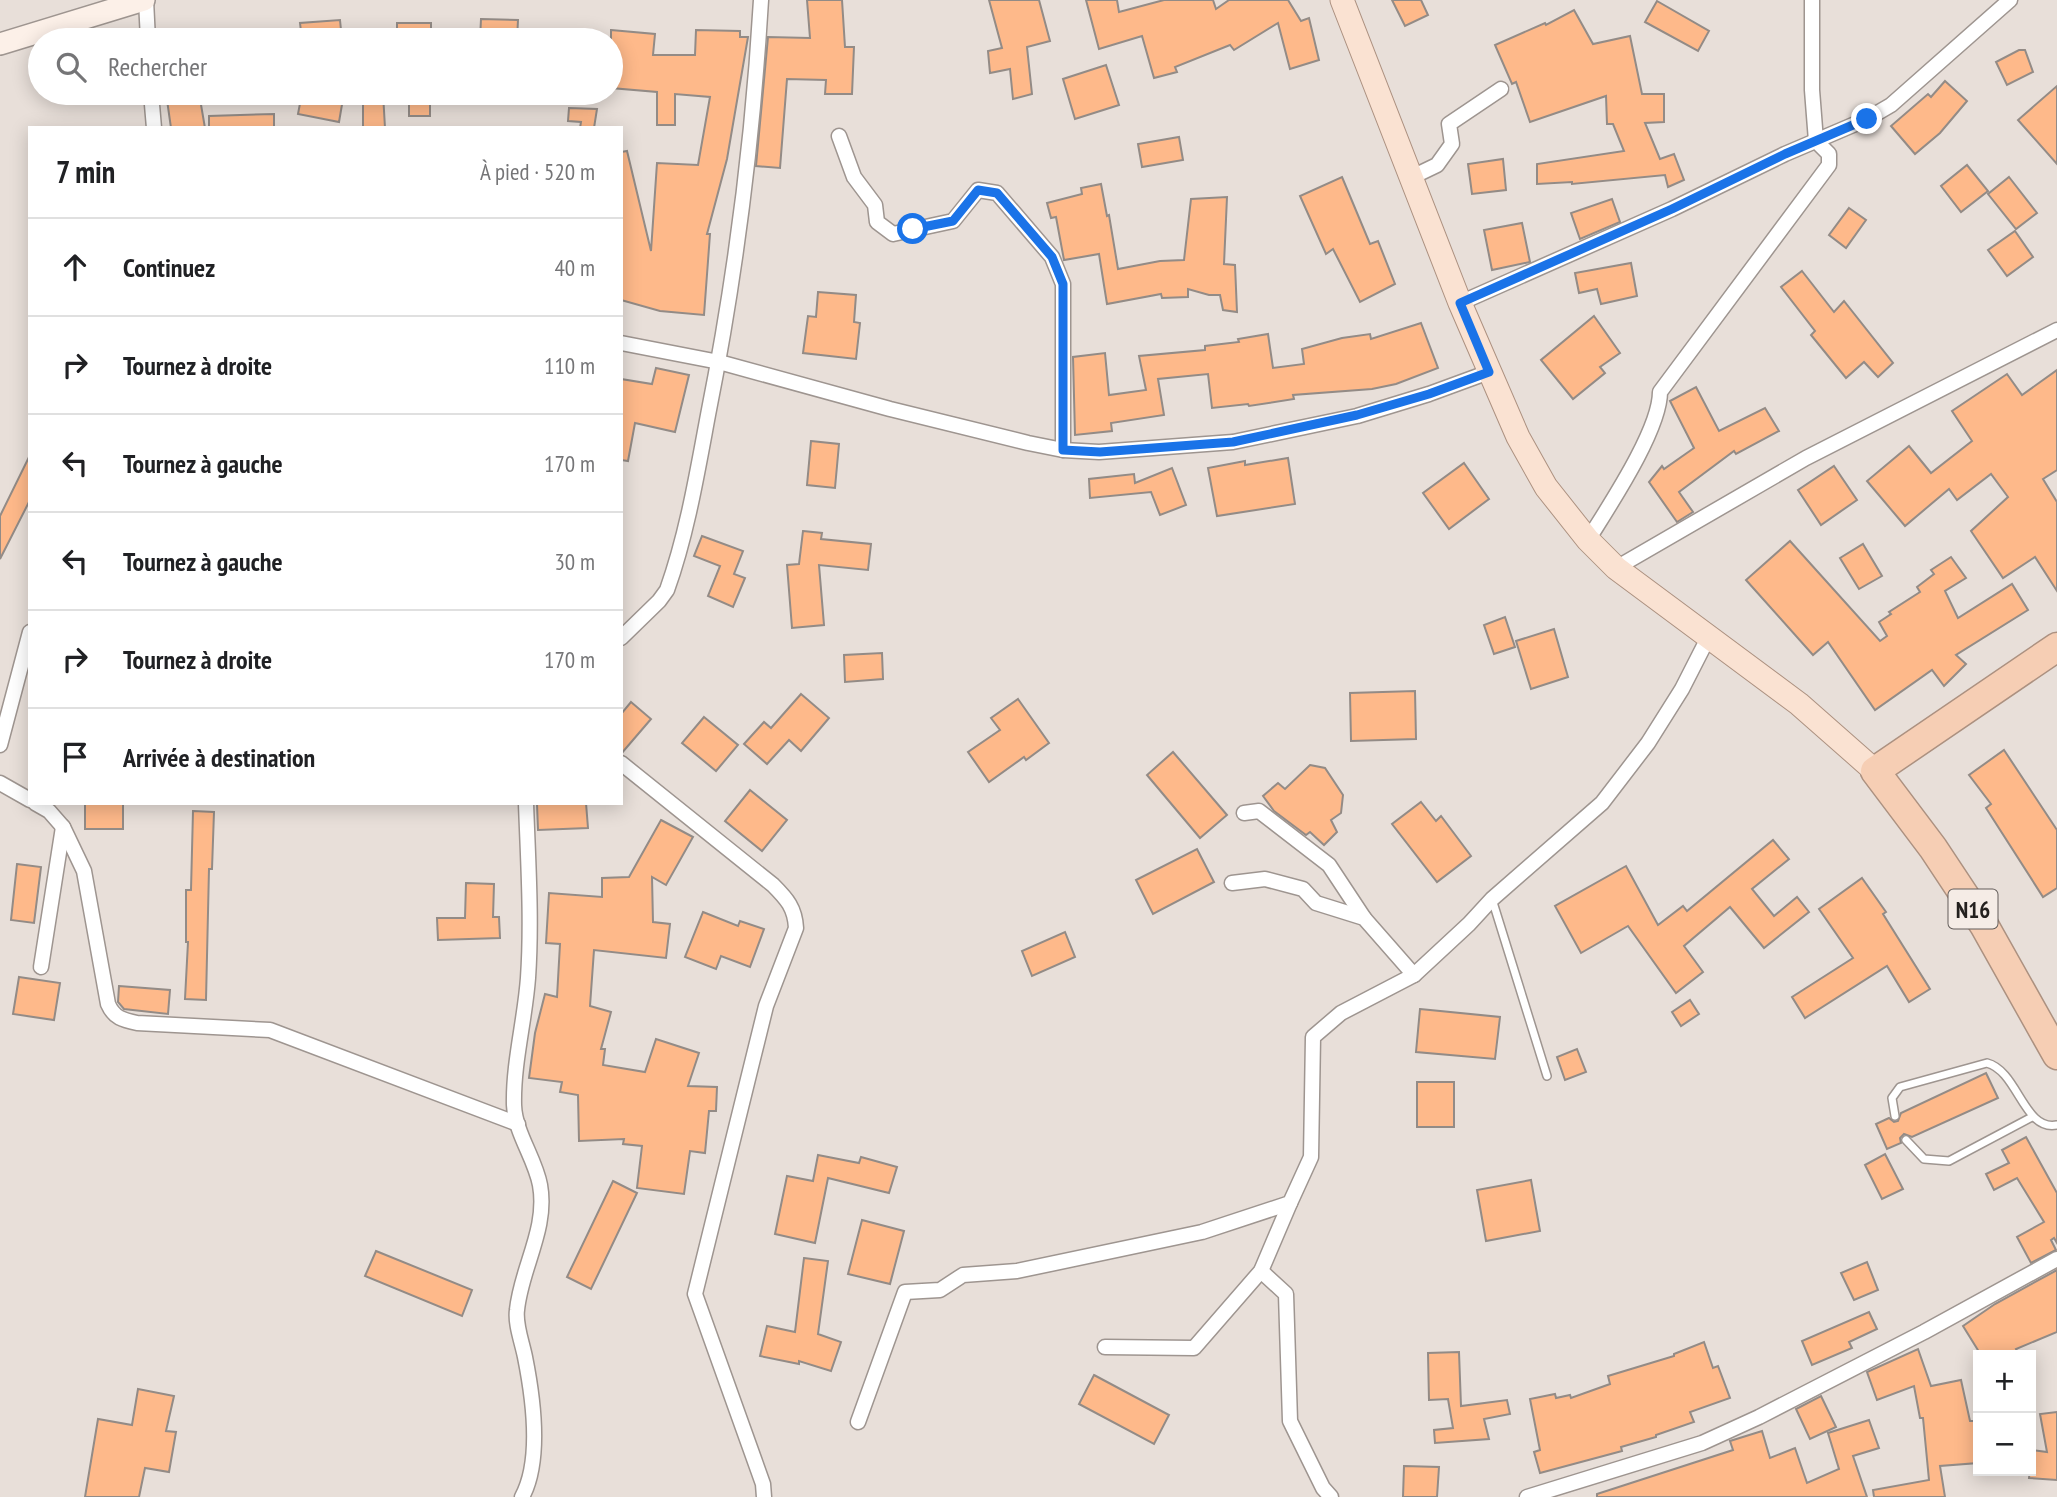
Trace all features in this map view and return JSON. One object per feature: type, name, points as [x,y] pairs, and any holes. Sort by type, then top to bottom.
[{"type":"highway","points":[[1875,771],[2057,647]]},
{"type":"highway","name":"N16","points":[[1875,771],[1933,848],[1984,925],[2057,1055]]},
{"type":"main road","points":[[1342,0],[1460,303],[1518,437],[1541,477],[1588,540],[1616,568],[1799,704],[1875,771]]},
{"type":"street","points":[[53,28],[145,0],[147,28]]},
{"type":"street","points":[[623,636],[667,590],[694,489],[719,362],[745,174],[761,0]]},
{"type":"street","points":[[1588,540],[1627,475],[1653,422],[1658,410],[1660,392],[1829,164],[1829,154],[1816,141],[1812,90],[1812,0]]},
{"type":"street","points":[[1460,303],[1867,119],[1891,105],[2010,0]]},
{"type":"street","points":[[0,44],[28,36]]},
{"type":"street","points":[[1410,178],[1437,165],[1452,144],[1449,124],[1501,89]]},
{"type":"street","points":[[152,105],[154,126]]},
{"type":"street","points":[[839,136],[854,177],[875,205],[877,222],[893,234],[953,221],[978,190],[997,193],[1052,257],[1063,284],[1063,450]]},
{"type":"street","points":[[1616,568],[1806,458],[2057,330]]},
{"type":"street","points":[[623,343],[719,362],[890,409],[1028,443],[1063,450],[1100,452],[1233,442],[1357,415],[1429,394],[1489,372]]},
{"type":"street","points":[[1105,1347],[1194,1348],[1261,1271],[1311,1157],[1313,1037],[1341,1013],[1414,975],[1492,899],[1602,803],[1648,743],[1682,689],[1709,636]]},
{"type":"street","points":[[0,746],[28,640]]},
{"type":"street","points":[[623,765],[773,886],[789,901],[795,914],[796,928],[765,1006],[695,1294],[763,1484],[764,1497]]},
{"type":"street","points":[[0,783],[28,799]]},
{"type":"street","points":[[38,805],[49,811],[63,827],[84,871],[112,1014],[136,1024],[270,1030],[518,1124]]},
{"type":"street","points":[[522,1497],[530,1480],[535,1453],[527,1371],[516,1314],[538,1234],[541,1209],[540,1185],[518,1124],[514,1101],[528,977],[526,805]]},
{"type":"street","points":[[1244,813],[1259,811],[1329,865],[1364,918],[1414,975]]},
{"type":"street","points":[[41,967],[63,827]]},
{"type":"street","points":[[1232,883],[1265,878],[1303,889],[1316,903],[1364,918]]},
{"type":"street","points":[[858,1422],[905,1292],[940,1290],[963,1275],[1017,1271],[1202,1231],[1290,1203]]},
{"type":"street","points":[[1527,1497],[1713,1438],[1924,1332],[2057,1259]]},
{"type":"street","points":[[1261,1271],[1286,1294],[1290,1421],[1323,1488],[1331,1497]]},
{"type":"lane","points":[[1492,899],[1546,1076]]},
{"type":"lane","points":[[1895,1115],[1892,1098],[1900,1087],[1987,1063],[1996,1065],[2014,1086],[2032,1117],[2042,1124],[2057,1125]]},
{"type":"lane","points":[[1906,1140],[1924,1158],[1949,1161],[2032,1117]]},
{"type":"building","points":[[807,0],[842,0],[845,47],[854,47],[852,94],[825,94],[826,80],[787,79],[780,168],[756,166],[768,37],[810,38]]},
{"type":"building","points":[[989,0],[1039,0],[1050,41],[1027,47],[1032,94],[1013,99],[1010,69],[990,73],[988,51],[1002,48]]},
{"type":"building","points":[[1086,0],[1117,0],[1119,12],[1164,0],[1213,0],[1216,9],[1229,0],[1288,0],[1301,21],[1309,18],[1319,60],[1290,69],[1278,23],[1234,50],[1230,45],[1175,67],[1177,72],[1154,78],[1142,36],[1099,49]]},
{"type":"building","points":[[1392,0],[1421,0],[1428,15],[1405,26]]},
{"type":"building","points":[[1657,1],[1709,31],[1698,51],[1645,22]]},
{"type":"building","points":[[1574,10],[1593,44],[1630,36],[1642,94],[1664,94],[1664,122],[1645,123],[1660,159],[1674,154],[1684,180],[1668,187],[1665,175],[1572,184],[1537,184],[1537,164],[1624,151],[1613,124],[1607,124],[1606,96],[1530,122],[1516,82],[1512,84],[1495,45],[1545,23],[1546,25]]},
{"type":"building","points":[[481,19],[518,20],[518,28],[481,28]]},
{"type":"building","points":[[340,20],[341,28],[301,28],[300,23]]},
{"type":"building","points":[[397,23],[431,23],[431,28],[397,28]]},
{"type":"building","points":[[696,30],[740,31],[740,37],[748,37],[727,159],[707,234],[710,234],[704,315],[660,311],[623,301],[623,152],[627,151],[651,251],[657,163],[698,165],[710,97],[675,94],[675,125],[657,125],[657,92],[623,89],[623,31],[655,34],[653,55],[695,55]]},
{"type":"building","points":[[2019,50],[2025,50],[2033,72],[2007,85],[1996,62]]},
{"type":"building","points":[[1106,65],[1119,105],[1075,119],[1063,79]]},
{"type":"building","points":[[1945,81],[1967,101],[1940,133],[1915,154],[1891,126],[1928,94],[1931,97]]},
{"type":"building","points":[[2057,86],[2057,164],[2018,120]]},
{"type":"building","points":[[168,105],[201,105],[205,126],[171,126]]},
{"type":"building","points":[[300,105],[342,105],[339,122],[298,114]]},
{"type":"building","points":[[363,105],[384,105],[385,126],[363,126]]},
{"type":"building","points":[[409,105],[430,105],[430,116],[409,116]]},
{"type":"building","points":[[569,108],[597,109],[594,126],[580,126],[581,122],[568,121]]},
{"type":"building","points":[[274,114],[274,126],[209,126],[209,116]]},
{"type":"building","points":[[1179,137],[1183,160],[1142,167],[1138,144]]},
{"type":"building","points":[[1503,159],[1506,190],[1472,194],[1468,164]]},
{"type":"building","points":[[1967,165],[1988,191],[1961,212],[1941,186]]},
{"type":"building","points":[[1342,177],[1370,244],[1378,241],[1395,284],[1360,302],[1333,249],[1326,254],[1300,196]]},
{"type":"building","points":[[2009,177],[2037,213],[2016,229],[1988,194]]},
{"type":"building","points":[[1101,184],[1118,269],[1160,261],[1184,260],[1191,199],[1227,197],[1224,264],[1235,265],[1237,312],[1223,310],[1220,295],[1188,289],[1188,297],[1162,298],[1161,294],[1107,304],[1099,254],[1064,260],[1056,217],[1051,218],[1047,203],[1082,194],[1081,188]]},
{"type":"building","points":[[1612,199],[1620,222],[1580,239],[1571,213]]},
{"type":"building","points":[[1849,208],[1866,220],[1846,248],[1829,235]]},
{"type":"building","points":[[1522,223],[1530,262],[1492,270],[1484,230]]},
{"type":"building","points":[[2015,231],[2033,257],[2007,276],[1988,250]]},
{"type":"building","points":[[1631,263],[1637,296],[1601,304],[1597,289],[1579,293],[1575,273]]},
{"type":"building","points":[[1802,271],[1834,312],[1844,301],[1893,363],[1878,377],[1864,362],[1846,378],[1811,335],[1815,331],[1781,287]]},
{"type":"building","points":[[818,292],[856,295],[854,322],[860,323],[856,359],[803,353],[808,316],[816,317]]},
{"type":"building","points":[[1594,316],[1620,353],[1600,367],[1605,373],[1573,399],[1541,360]]},
{"type":"building","points":[[1421,323],[1438,368],[1396,384],[1372,389],[1293,395],[1294,399],[1249,406],[1212,408],[1208,374],[1158,379],[1164,415],[1111,423],[1112,431],[1075,435],[1073,357],[1105,353],[1109,395],[1146,390],[1139,356],[1205,350],[1205,346],[1239,342],[1238,339],[1268,334],[1273,368],[1304,364],[1302,349],[1342,338],[1370,334],[1371,339]]},
{"type":"building","points":[[656,368],[689,375],[675,432],[635,423],[628,461],[623,460],[623,379],[652,384]]},
{"type":"building","points":[[2057,370],[2057,470],[2043,479],[2057,502],[2057,591],[2035,557],[2003,578],[1971,531],[2008,497],[1991,474],[1957,500],[1949,489],[1905,526],[1867,481],[1909,446],[1931,473],[1972,441],[1952,411],[2007,374],[2022,395]]},
{"type":"building","points":[[1696,387],[1719,431],[1765,408],[1779,431],[1736,454],[1734,451],[1679,492],[1693,512],[1677,522],[1649,482],[1662,466],[1664,469],[1694,448],[1670,401]]},
{"type":"building","points":[[811,441],[839,444],[835,488],[807,485]]},
{"type":"building","points":[[1288,458],[1295,504],[1217,516],[1208,468],[1245,461],[1245,465]]},
{"type":"building","points":[[28,459],[28,504],[0,559],[0,516]]},
{"type":"building","points":[[1464,463],[1489,499],[1449,529],[1423,493]]},
{"type":"building","points":[[1834,466],[1857,500],[1821,525],[1798,490]]},
{"type":"building","points":[[1172,468],[1186,505],[1160,515],[1151,492],[1090,498],[1089,479],[1134,474],[1135,483]]},
{"type":"building","points":[[803,531],[822,533],[821,539],[871,544],[868,570],[819,565],[824,625],[792,628],[787,565],[799,564]]},
{"type":"building","points":[[702,536],[743,551],[734,574],[745,578],[733,607],[708,596],[720,566],[694,556]]},
{"type":"building","points":[[1790,541],[1880,641],[1887,636],[1879,622],[1891,614],[1889,612],[1920,592],[1917,587],[1934,574],[1931,570],[1951,557],[1966,578],[1945,591],[1958,618],[2012,584],[2028,610],[1956,655],[1966,664],[1944,686],[1932,670],[1875,710],[1828,642],[1813,655],[1746,580]]},
{"type":"building","points":[[1863,544],[1882,576],[1859,589],[1840,558]]},
{"type":"building","points":[[1505,617],[1515,647],[1494,654],[1484,625]]},
{"type":"building","points":[[1554,629],[1568,677],[1531,689],[1516,641]]},
{"type":"building","points":[[882,653],[883,679],[845,682],[844,655]]},
{"type":"building","points":[[1415,691],[1416,739],[1351,741],[1350,693]]},
{"type":"building","points":[[801,694],[829,718],[801,751],[789,740],[767,764],[744,744],[764,722],[771,728]]},
{"type":"building","points":[[1018,699],[1049,743],[989,782],[968,752],[1000,730],[991,718]]},
{"type":"building","points":[[631,702],[651,719],[623,752],[623,712]]},
{"type":"building","points":[[704,717],[738,745],[716,771],[682,743]]},
{"type":"building","points":[[2004,750],[2057,830],[2057,888],[2043,897],[1986,808],[1991,804],[1969,775]]},
{"type":"building","points":[[1173,752],[1227,815],[1200,838],[1147,775]]},
{"type":"building","points":[[1310,765],[1325,768],[1343,795],[1341,813],[1331,820],[1337,832],[1324,845],[1310,832],[1306,835],[1274,811],[1263,796],[1278,783],[1285,789]]},
{"type":"building","points":[[750,790],[787,820],[762,851],[725,821]]},
{"type":"building","points":[[1421,802],[1436,821],[1441,816],[1471,856],[1437,882],[1392,824]]},
{"type":"building","points":[[85,805],[123,805],[123,829],[85,829]]},
{"type":"building","points":[[537,805],[586,805],[588,828],[538,830]]},
{"type":"building","points":[[193,811],[214,812],[212,869],[209,869],[206,1000],[185,999],[188,942],[186,890],[191,890]]},
{"type":"building","points":[[661,820],[693,837],[666,885],[652,877],[653,922],[670,924],[666,958],[594,950],[590,1006],[611,1012],[601,1049],[605,1049],[603,1065],[645,1072],[656,1039],[699,1053],[688,1086],[717,1087],[716,1111],[709,1111],[705,1153],[690,1151],[684,1194],[637,1188],[642,1146],[623,1144],[624,1139],[579,1141],[578,1095],[560,1092],[562,1082],[529,1078],[535,1033],[545,994],[557,997],[560,944],[546,943],[549,893],[602,897],[602,878],[629,877]]},
{"type":"building","points":[[1773,840],[1789,859],[1752,889],[1774,916],[1797,897],[1809,912],[1764,948],[1730,907],[1684,946],[1703,972],[1676,993],[1628,926],[1581,953],[1555,906],[1626,866],[1658,925],[1683,906],[1687,911]]},
{"type":"building","points":[[1197,849],[1214,882],[1153,914],[1136,880]]},
{"type":"building","points":[[17,864],[41,867],[34,923],[11,920]]},
{"type":"building","points":[[1862,878],[1886,912],[1883,914],[1930,989],[1909,1002],[1887,966],[1805,1018],[1792,997],[1853,958],[1819,909]]},
{"type":"building","points":[[466,883],[494,884],[493,917],[499,917],[500,938],[438,940],[437,918],[465,918]]},
{"type":"building","points":[[703,912],[738,926],[740,921],[764,929],[750,967],[721,956],[716,969],[685,957]]},
{"type":"building","points":[[1065,932],[1075,957],[1032,976],[1022,951]]},
{"type":"building","points":[[19,977],[60,983],[54,1020],[13,1014]]},
{"type":"building","points":[[119,986],[170,990],[168,1014],[124,1009],[118,1002]]},
{"type":"building","points":[[1690,1000],[1699,1014],[1681,1026],[1672,1012]]},
{"type":"building","points":[[1420,1009],[1500,1017],[1495,1059],[1416,1052]]},
{"type":"building","points":[[1577,1049],[1586,1072],[1565,1080],[1557,1057]]},
{"type":"building","points":[[1986,1073],[1998,1098],[1912,1137],[1904,1134],[1900,1138],[1901,1143],[1887,1149],[1876,1124],[1889,1118],[1894,1122],[1898,1121],[1901,1113]]},
{"type":"building","points":[[1417,1082],[1454,1082],[1454,1127],[1417,1127]]},
{"type":"building","points":[[2026,1137],[2057,1193],[2057,1243],[2054,1238],[2051,1240],[2056,1250],[2031,1263],[2017,1237],[2044,1222],[2017,1178],[1994,1190],[1986,1174],[2009,1163],[2002,1150]]},
{"type":"building","points":[[1885,1154],[1903,1189],[1882,1199],[1865,1165]]},
{"type":"building","points":[[818,1155],[859,1163],[861,1157],[897,1167],[889,1193],[828,1178],[815,1243],[775,1234],[787,1176],[813,1181]]},
{"type":"building","points":[[1531,1180],[1540,1231],[1486,1241],[1477,1190]]},
{"type":"building","points":[[613,1181],[637,1193],[591,1289],[567,1277]]},
{"type":"building","points":[[862,1220],[904,1231],[890,1284],[848,1274]]},
{"type":"building","points":[[376,1251],[472,1290],[462,1316],[365,1276]]},
{"type":"building","points":[[804,1258],[828,1261],[818,1334],[841,1342],[831,1371],[799,1361],[799,1364],[760,1356],[767,1326],[795,1332]]},
{"type":"building","points":[[1867,1262],[1878,1290],[1854,1300],[1841,1273]]},
{"type":"building","points":[[2057,1270],[2057,1332],[2016,1350],[1978,1350],[1963,1326],[1995,1304]]},
{"type":"building","points":[[1869,1312],[1877,1329],[1849,1342],[1852,1348],[1812,1365],[1802,1341]]},
{"type":"building","points":[[1704,1342],[1713,1368],[1718,1366],[1730,1398],[1690,1412],[1694,1422],[1621,1447],[1622,1451],[1540,1473],[1534,1452],[1540,1450],[1530,1399],[1555,1394],[1556,1398],[1570,1395],[1571,1398],[1610,1384],[1608,1376],[1674,1356]]},
{"type":"building","points":[[1918,1349],[1931,1386],[1961,1380],[1970,1421],[1973,1421],[1973,1463],[1940,1466],[1945,1497],[1874,1497],[1873,1490],[1929,1480],[1923,1418],[1920,1418],[1914,1386],[1877,1400],[1867,1372]]},
{"type":"building","points":[[1459,1352],[1461,1406],[1507,1400],[1510,1414],[1484,1419],[1489,1439],[1435,1443],[1434,1430],[1453,1428],[1448,1399],[1429,1400],[1428,1353]]},
{"type":"building","points":[[1094,1375],[1169,1415],[1154,1444],[1079,1404]]},
{"type":"building","points":[[138,1389],[174,1396],[166,1431],[176,1432],[169,1472],[145,1468],[139,1497],[85,1497],[98,1419],[132,1425]]},
{"type":"building","points":[[1821,1396],[1836,1427],[1810,1439],[1796,1409]]},
{"type":"building","points":[[2057,1412],[2057,1480],[2029,1478],[2036,1476],[2036,1451],[2047,1452],[2040,1414]]},
{"type":"building","points":[[1869,1420],[1879,1448],[1853,1456],[1867,1497],[1597,1497],[1597,1494],[1733,1450],[1730,1441],[1762,1431],[1770,1458],[1795,1448],[1807,1483],[1839,1469],[1828,1433]]},
{"type":"building","points":[[1404,1466],[1439,1467],[1437,1497],[1403,1497]]},
{"type":"route","points":[[913,229],[953,221],[978,190],[997,193],[1052,257],[1063,284],[1063,450],[1100,452],[1233,442],[1357,415],[1429,394],[1489,372],[1460,303],[1867,119]]}]
